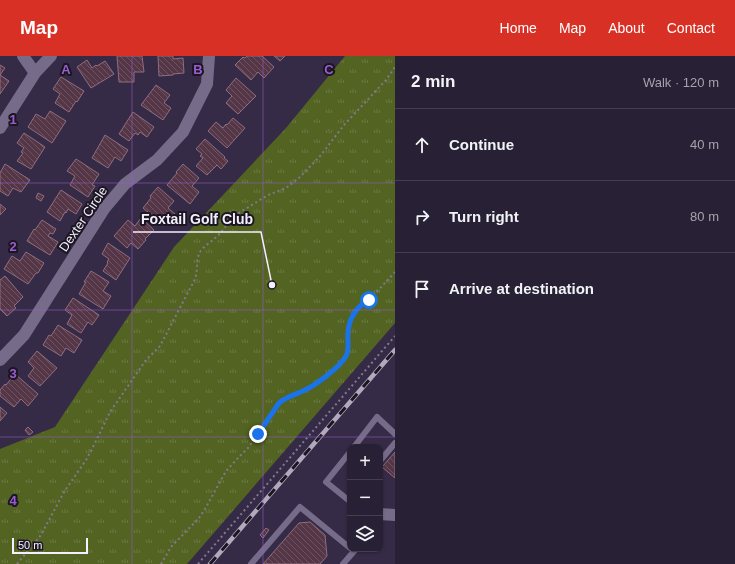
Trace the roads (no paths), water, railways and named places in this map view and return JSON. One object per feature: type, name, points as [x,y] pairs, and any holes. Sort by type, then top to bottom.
[{"type":"street","points":[[23,56],[35,73]]},
{"type":"street","points":[[0,128],[35,73],[51,56]]},
{"type":"street","name":"Dexter Circle","points":[[0,360],[24,335],[104,209],[125,184],[157,160],[183,132],[207,84],[209,56]]},
{"type":"street","points":[[383,514],[395,515]]},
{"type":"lane","points":[[356,444],[377,417],[395,434]]},
{"type":"lane","points":[[383,457],[395,443]]},
{"type":"lane","points":[[347,456],[326,482],[347,498]]},
{"type":"lane","points":[[251,564],[300,506],[347,545]]},
{"type":"lane","points":[[343,564],[352,552]]},
{"type":"railway","points":[[210,564],[395,350]]},
{"type":"place","name":"Foxtail Golf Club","points":[[272,285]]}]
